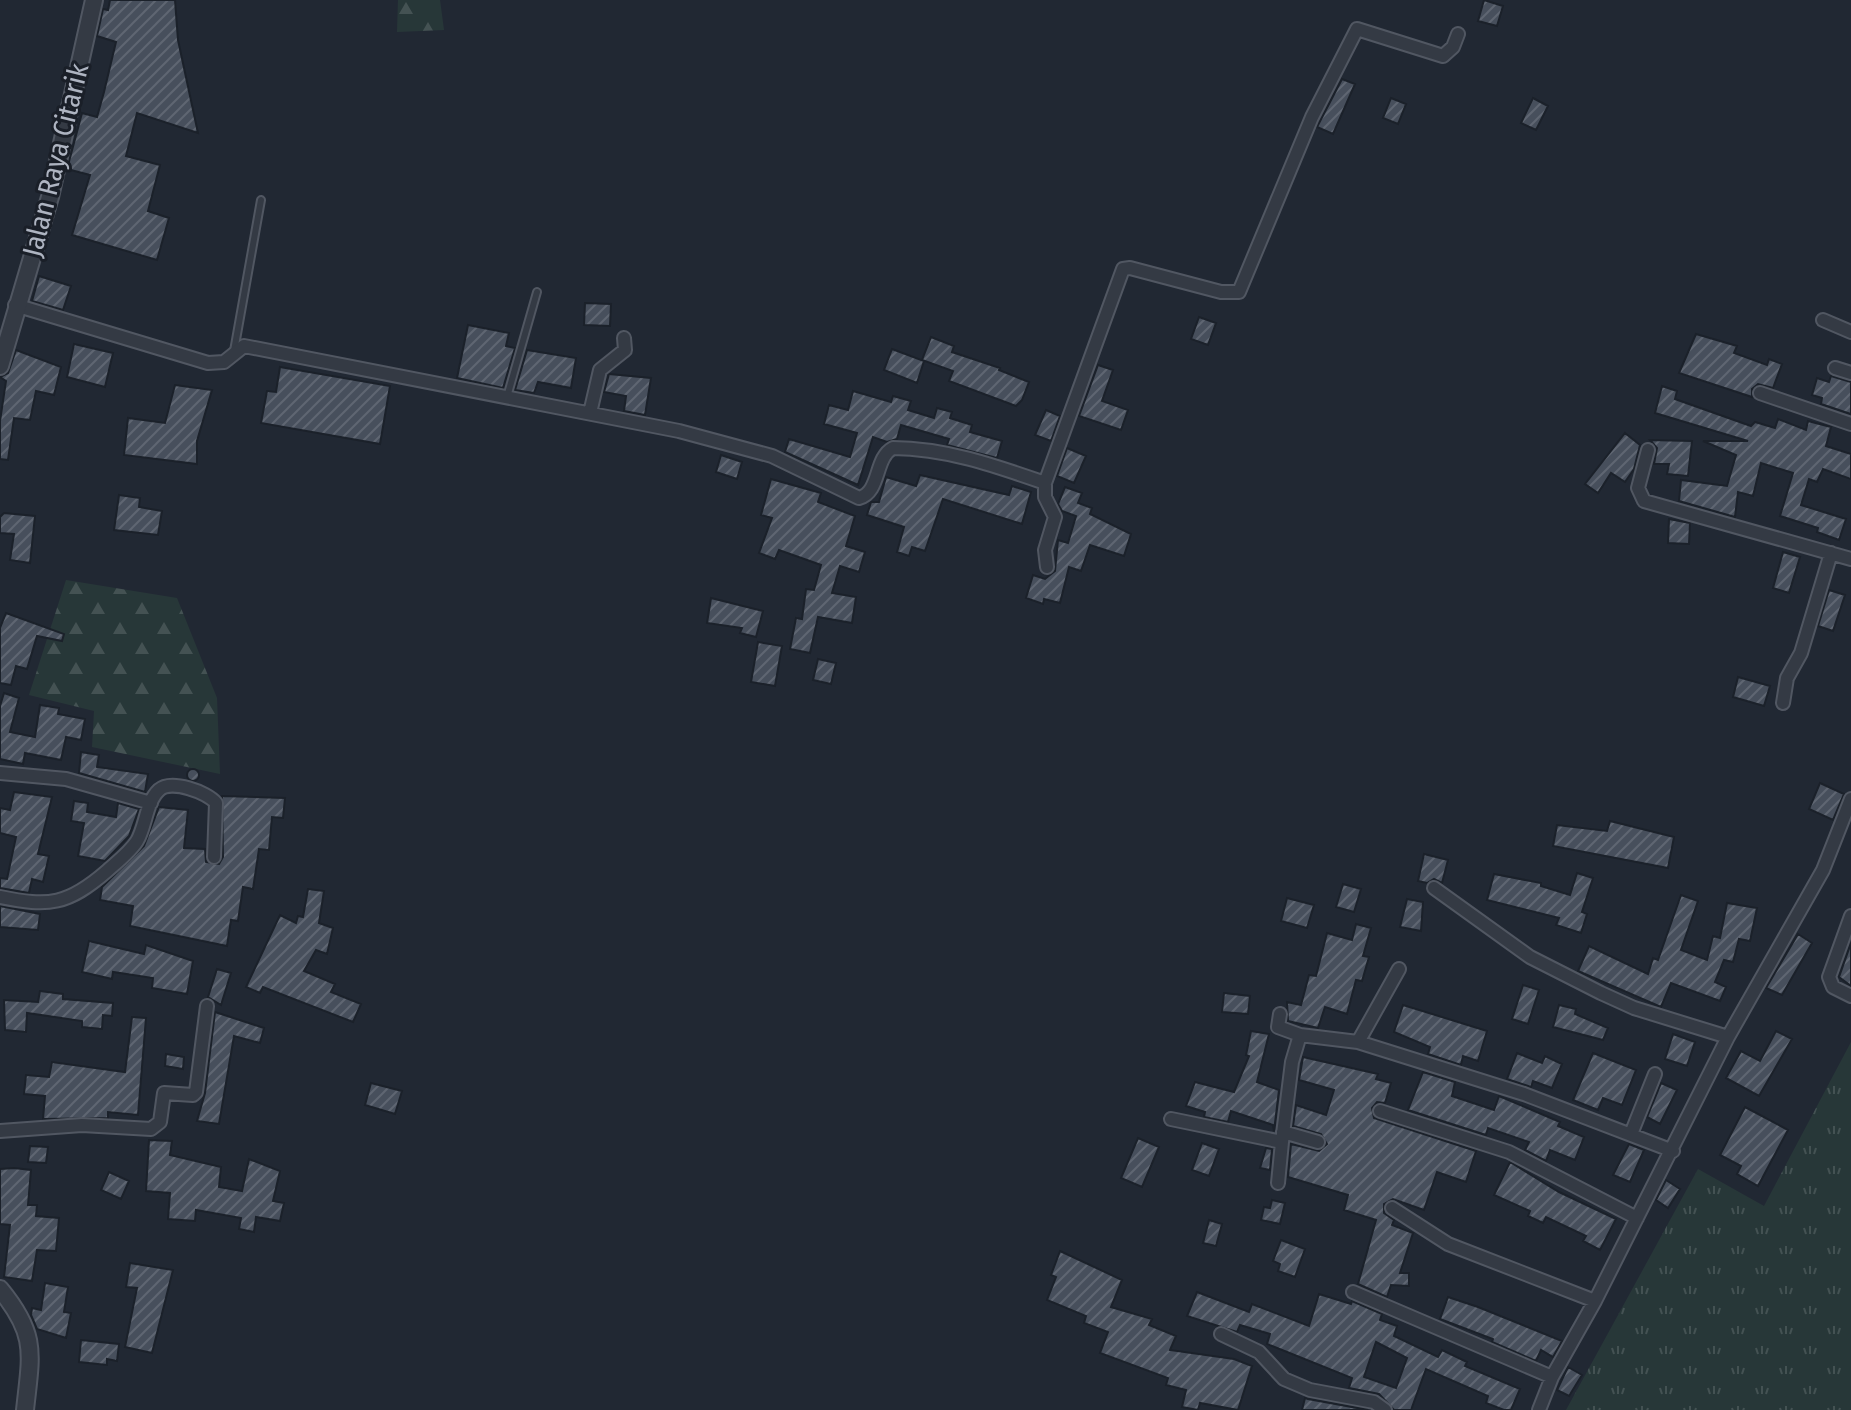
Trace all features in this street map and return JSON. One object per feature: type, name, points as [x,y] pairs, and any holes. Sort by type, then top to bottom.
[{"type":"street","name":"Jalan Raya Citarik","points":[[0,366],[15,305],[50,197],[94,0]]},
{"type":"street","points":[[1047,567],[1045,550],[1055,517],[1045,497],[1045,483],[1123,269],[1130,268],[1221,292],[1239,292],[1312,117],[1357,29],[1443,56],[1453,47],[1458,34]]},
{"type":"street","points":[[15,305],[208,363],[224,362],[234,351],[244,346],[254,347],[679,431],[772,456],[859,498],[870,491],[885,454],[893,448],[949,455],[1018,472],[1045,483]]},
{"type":"street","points":[[1823,320],[1851,332]]},
{"type":"street","points":[[590,413],[600,370],[625,350],[624,338]]},
{"type":"street","points":[[1835,368],[1851,373]]},
{"type":"street","points":[[1760,393],[1851,424]]},
{"type":"street","points":[[1648,450],[1638,488],[1644,501],[1851,559]]},
{"type":"street","points":[[1783,703],[1787,678],[1801,653],[1831,553]]},
{"type":"street","points":[[0,773],[66,779],[151,803]]},
{"type":"street","points":[[0,897],[52,904],[83,892],[136,843],[151,803],[159,790],[166,787],[201,792],[216,803],[214,857]]},
{"type":"street","points":[[1539,1410],[1552,1377],[1673,1151],[1728,1037],[1823,870],[1851,799]]},
{"type":"street","points":[[1434,888],[1530,957],[1601,993],[1634,1008],[1728,1037]]},
{"type":"street","points":[[1851,916],[1829,977],[1833,987],[1851,996]]},
{"type":"street","points":[[1358,1042],[1399,969]]},
{"type":"street","points":[[0,1131],[82,1125],[151,1129],[160,1122],[164,1093],[193,1095],[196,1092],[207,1006]]},
{"type":"street","points":[[1280,1014],[1278,1027],[1300,1035],[1358,1042],[1524,1094],[1673,1151]]},
{"type":"street","points":[[1278,1183],[1292,1062],[1300,1035]]},
{"type":"street","points":[[1631,1134],[1655,1074]]},
{"type":"street","points":[[1380,1111],[1509,1152],[1637,1218]]},
{"type":"street","points":[[1171,1119],[1318,1142]]},
{"type":"street","points":[[1392,1208],[1448,1244],[1595,1301]]},
{"type":"street","points":[[0,1289],[20,1313],[28,1332],[31,1356],[25,1410]]},
{"type":"street","points":[[1353,1292],[1552,1377]]},
{"type":"street","points":[[1221,1334],[1259,1352],[1284,1379],[1310,1390],[1374,1402],[1385,1410]]},
{"type":"lane","points":[[234,351],[261,200]]},
{"type":"lane","points":[[507,397],[537,292]]},
{"type":"green space","points":[[398,0],[440,0],[444,30],[397,32]]},
{"type":"green space","points":[[66,580],[177,598],[217,698],[220,774],[92,747],[94,711],[29,695]]},
{"type":"green space","points":[[1851,1042],[1851,1410],[1566,1410],[1698,1169],[1764,1206]]},
{"type":"building","points":[[110,0],[175,0],[178,40],[198,133],[137,113],[126,156],[160,165],[148,211],[169,218],[157,260],[72,235],[90,175],[67,169],[82,113],[97,117],[104,92],[116,42],[97,36],[103,9],[108,10]]},
{"type":"building","points":[[1484,0],[1503,6],[1497,26],[1478,21]]},
{"type":"building","points":[[1342,79],[1355,84],[1333,134],[1317,127]]},
{"type":"building","points":[[1391,98],[1406,104],[1398,124],[1383,118]]},
{"type":"building","points":[[1533,98],[1548,106],[1536,130],[1521,123]]},
{"type":"building","points":[[39,276],[71,286],[63,310],[32,301]]},
{"type":"building","points":[[585,303],[611,304],[610,326],[584,325]]},
{"type":"building","points":[[1199,317],[1216,323],[1208,345],[1191,339]]},
{"type":"building","points":[[468,325],[509,333],[506,346],[515,348],[503,388],[457,378]]},
{"type":"building","points":[[1696,334],[1737,346],[1734,353],[1767,365],[1769,359],[1782,364],[1773,388],[1758,384],[1752,389],[1752,397],[1679,373]]},
{"type":"building","points":[[931,337],[954,346],[952,352],[1000,368],[1029,382],[1022,400],[1016,406],[949,381],[953,371],[922,360]]},
{"type":"building","points":[[74,344],[113,353],[105,387],[67,377]]},
{"type":"building","points":[[892,349],[924,361],[917,383],[884,370]]},
{"type":"building","points":[[16,350],[61,367],[54,395],[36,391],[30,420],[14,418],[8,460],[0,459],[0,421],[6,381],[0,377],[8,373]]},
{"type":"building","points":[[527,350],[576,358],[571,388],[538,382],[534,393],[515,390]]},
{"type":"building","points":[[1098,365],[1113,370],[1102,401],[1128,410],[1121,430],[1079,416]]},
{"type":"building","points":[[280,367],[390,386],[380,444],[261,423],[267,391],[276,392]]},
{"type":"building","points":[[609,374],[651,378],[645,415],[624,411],[626,396],[604,392]]},
{"type":"building","points":[[1831,376],[1851,382],[1851,414],[1821,404],[1822,398],[1812,395],[1817,378],[1829,382]]},
{"type":"building","points":[[175,385],[212,390],[197,441],[197,464],[124,455],[128,418],[165,423]]},
{"type":"building","points":[[1662,386],[1677,391],[1675,399],[1751,426],[1755,422],[1775,428],[1778,419],[1806,430],[1808,421],[1831,427],[1826,446],[1851,454],[1851,479],[1823,469],[1817,482],[1809,479],[1801,505],[1846,519],[1839,540],[1817,532],[1818,528],[1780,516],[1793,473],[1761,463],[1753,496],[1738,492],[1735,517],[1679,501],[1681,480],[1727,486],[1736,455],[1703,441],[1748,441],[1655,413]]},
{"type":"building","points":[[853,391],[891,402],[893,396],[911,401],[908,410],[934,418],[937,408],[952,412],[950,418],[972,425],[970,432],[1002,441],[997,458],[947,445],[949,439],[901,425],[897,439],[887,442],[873,437],[858,485],[785,452],[789,439],[850,457],[857,433],[824,424],[829,405],[848,410]]},
{"type":"building","points":[[1046,410],[1060,416],[1051,441],[1035,435]]},
{"type":"building","points":[[1625,433],[1640,445],[1634,469],[1625,482],[1611,473],[1598,493],[1585,484]]},
{"type":"building","points":[[1650,440],[1692,441],[1688,476],[1667,474],[1669,464],[1654,464],[1657,448]]},
{"type":"building","points":[[1067,448],[1086,456],[1074,483],[1057,476]]},
{"type":"building","points":[[721,455],[742,462],[737,479],[716,472]]},
{"type":"building","points":[[920,475],[1009,495],[1012,486],[1031,492],[1022,524],[943,499],[925,551],[912,547],[909,556],[897,552],[904,527],[867,515],[871,502],[879,502],[886,477],[916,486]]},
{"type":"building","points":[[771,479],[821,493],[818,502],[855,516],[846,546],[865,552],[859,572],[840,566],[832,593],[856,597],[852,623],[818,617],[810,653],[790,649],[796,618],[802,619],[806,589],[814,590],[821,565],[779,550],[775,559],[759,553],[772,518],[761,515]]},
{"type":"building","points":[[1065,487],[1082,493],[1078,503],[1092,508],[1090,514],[1131,534],[1124,556],[1090,545],[1081,571],[1069,567],[1060,603],[1044,599],[1043,604],[1026,598],[1033,575],[1045,579],[1055,571],[1058,540],[1068,543],[1076,516],[1062,511],[1058,504]]},
{"type":"building","points":[[119,495],[140,498],[139,507],[162,511],[158,535],[114,530]]},
{"type":"building","points":[[4,513],[35,516],[30,563],[10,560],[14,534],[0,533],[0,517]]},
{"type":"building","points":[[1669,519],[1690,523],[1689,544],[1668,543]]},
{"type":"building","points":[[1783,552],[1800,557],[1789,593],[1773,588]]},
{"type":"building","points":[[1829,590],[1845,595],[1833,631],[1818,626]]},
{"type":"building","points":[[711,598],[763,611],[756,637],[740,633],[742,628],[707,623]]},
{"type":"building","points":[[6,613],[64,634],[62,641],[37,636],[27,669],[16,666],[11,685],[0,683],[0,628]]},
{"type":"building","points":[[758,642],[782,646],[775,686],[751,682]]},
{"type":"building","points":[[818,659],[836,663],[831,684],[813,680]]},
{"type":"building","points":[[1738,677],[1770,686],[1764,706],[1733,697]]},
{"type":"building","points":[[4,693],[19,698],[10,732],[35,737],[40,705],[59,708],[58,714],[85,719],[81,740],[66,737],[61,760],[25,753],[23,764],[0,759],[0,706]]},
{"type":"building","points":[[81,752],[99,755],[97,767],[148,774],[145,792],[79,773]]},
{"type":"building","points":[[193,769],[199,775],[193,781],[187,775]]},
{"type":"building","points":[[1820,783],[1844,794],[1833,820],[1809,809]]},
{"type":"building","points":[[14,792],[52,797],[38,854],[49,856],[43,882],[32,879],[29,893],[0,888],[0,878],[7,879],[16,837],[0,833],[0,808],[10,810]]},
{"type":"building","points":[[222,796],[285,798],[283,818],[272,817],[269,850],[259,849],[253,889],[243,887],[238,921],[231,920],[227,946],[130,926],[133,906],[100,900],[102,887],[144,846],[159,807],[188,810],[184,848],[205,849],[206,862],[219,864],[223,857]]},
{"type":"building","points":[[74,801],[88,803],[87,812],[116,817],[118,803],[139,809],[129,836],[105,861],[78,856],[84,823],[71,821]]},
{"type":"building","points":[[1610,821],[1674,837],[1668,868],[1553,846],[1557,825],[1607,831]]},
{"type":"building","points":[[1424,854],[1448,860],[1442,883],[1434,879],[1427,883],[1418,881]]},
{"type":"building","points":[[1577,873],[1593,878],[1582,912],[1587,914],[1581,933],[1556,925],[1559,918],[1487,900],[1494,874],[1541,883],[1541,886],[1570,895]]},
{"type":"building","points":[[1343,884],[1361,889],[1354,912],[1336,907]]},
{"type":"building","points":[[308,889],[324,891],[319,923],[333,928],[327,954],[316,950],[304,971],[335,984],[331,992],[361,1004],[353,1022],[263,987],[260,993],[246,987],[280,915],[296,923],[298,916],[303,917]]},
{"type":"building","points":[[1681,895],[1698,901],[1681,950],[1707,960],[1713,936],[1720,938],[1727,903],[1757,908],[1750,941],[1739,939],[1733,962],[1724,960],[1715,982],[1726,987],[1720,1001],[1671,983],[1661,1007],[1578,971],[1589,946],[1648,974],[1653,958],[1658,960]]},
{"type":"building","points":[[1287,898],[1314,905],[1307,928],[1281,921]]},
{"type":"building","points":[[1407,899],[1423,902],[1421,931],[1400,927]]},
{"type":"building","points":[[0,906],[40,914],[38,930],[0,927]]},
{"type":"building","points":[[1356,924],[1371,928],[1363,956],[1369,957],[1362,981],[1356,980],[1347,1014],[1325,1007],[1318,1028],[1288,1021],[1287,1002],[1301,1005],[1309,975],[1316,976],[1327,933],[1352,940]]},
{"type":"building","points":[[1798,934],[1812,943],[1782,995],[1766,988]]},
{"type":"building","points":[[89,941],[144,954],[146,945],[193,961],[187,994],[152,988],[153,978],[113,972],[112,979],[82,972]]},
{"type":"building","points":[[1851,943],[1851,986],[1839,977]]},
{"type":"building","points":[[217,969],[231,973],[221,1005],[208,997]]},
{"type":"building","points":[[1523,985],[1539,990],[1528,1024],[1512,1019]]},
{"type":"building","points":[[40,991],[63,994],[63,999],[113,1003],[112,1016],[103,1015],[102,1029],[82,1027],[82,1021],[27,1013],[26,1032],[5,1030],[4,1000],[38,1002]]},
{"type":"building","points":[[1224,993],[1250,996],[1248,1014],[1222,1012]]},
{"type":"building","points":[[1403,1005],[1487,1031],[1478,1061],[1463,1056],[1461,1065],[1428,1054],[1430,1047],[1394,1032]]},
{"type":"building","points":[[1559,1005],[1576,1009],[1575,1014],[1608,1028],[1603,1040],[1553,1027]]},
{"type":"building","points":[[215,1012],[264,1028],[260,1043],[234,1036],[219,1124],[197,1121],[205,1093]]},
{"type":"building","points":[[132,1017],[146,1018],[138,1115],[108,1112],[108,1118],[43,1119],[45,1096],[24,1094],[26,1075],[49,1077],[52,1062],[125,1072]]},
{"type":"building","points":[[1251,1031],[1269,1034],[1257,1082],[1279,1090],[1274,1131],[1273,1125],[1231,1111],[1228,1122],[1204,1117],[1205,1112],[1186,1106],[1195,1082],[1234,1092],[1249,1056],[1246,1055]]},
{"type":"building","points":[[1776,1031],[1792,1039],[1759,1096],[1726,1078],[1741,1051],[1760,1061]]},
{"type":"building","points":[[1673,1034],[1695,1042],[1687,1066],[1665,1059]]},
{"type":"building","points":[[1517,1053],[1542,1063],[1545,1056],[1562,1064],[1552,1088],[1533,1081],[1531,1087],[1507,1079]]},
{"type":"building","points":[[1593,1053],[1636,1070],[1622,1105],[1603,1098],[1598,1110],[1573,1100]]},
{"type":"building","points":[[166,1054],[184,1057],[183,1069],[165,1066]]},
{"type":"building","points":[[1303,1057],[1378,1074],[1376,1079],[1391,1083],[1385,1103],[1377,1102],[1372,1108],[1374,1118],[1476,1151],[1466,1182],[1437,1172],[1424,1210],[1393,1199],[1384,1204],[1384,1213],[1394,1220],[1392,1225],[1413,1233],[1400,1273],[1409,1273],[1409,1286],[1391,1285],[1387,1297],[1358,1284],[1376,1220],[1344,1210],[1348,1195],[1288,1177],[1291,1144],[1319,1151],[1327,1144],[1321,1134],[1293,1126],[1296,1105],[1326,1115],[1334,1090],[1299,1080]]},
{"type":"building","points":[[1423,1072],[1455,1082],[1452,1096],[1494,1110],[1499,1096],[1560,1122],[1558,1126],[1584,1137],[1575,1160],[1550,1150],[1546,1161],[1525,1150],[1529,1142],[1488,1128],[1486,1135],[1408,1110]]},
{"type":"building","points":[[371,1083],[402,1091],[395,1114],[365,1105]]},
{"type":"building","points":[[1661,1083],[1677,1090],[1660,1124],[1647,1117]]},
{"type":"building","points":[[1745,1107],[1788,1130],[1758,1186],[1737,1174],[1741,1166],[1720,1155]]},
{"type":"building","points":[[1138,1138],[1159,1147],[1142,1187],[1121,1178]]},
{"type":"building","points":[[149,1140],[172,1141],[170,1155],[221,1167],[219,1187],[242,1191],[249,1159],[280,1171],[273,1201],[284,1203],[280,1221],[256,1217],[254,1232],[239,1229],[241,1218],[196,1210],[195,1221],[168,1219],[170,1193],[146,1191]]},
{"type":"building","points":[[1202,1143],[1219,1149],[1209,1176],[1192,1170]]},
{"type":"building","points":[[1629,1144],[1644,1150],[1630,1182],[1613,1175]]},
{"type":"building","points":[[30,1146],[48,1147],[46,1163],[28,1162]]},
{"type":"building","points":[[1266,1148],[1272,1149],[1270,1170],[1260,1168]]},
{"type":"building","points":[[1510,1162],[1559,1192],[1616,1219],[1600,1250],[1583,1241],[1586,1236],[1546,1217],[1543,1223],[1528,1216],[1530,1211],[1494,1195]]},
{"type":"building","points":[[0,1169],[31,1170],[28,1205],[37,1205],[36,1216],[59,1218],[56,1251],[37,1250],[32,1281],[4,1277],[10,1225],[0,1224]]},
{"type":"building","points":[[109,1172],[129,1181],[121,1199],[101,1190]]},
{"type":"building","points":[[1666,1180],[1680,1189],[1668,1208],[1656,1200]]},
{"type":"building","points":[[1272,1200],[1285,1203],[1280,1224],[1261,1220],[1264,1207],[1270,1208]]},
{"type":"building","points":[[1209,1220],[1222,1224],[1216,1246],[1203,1243]]},
{"type":"building","points":[[1281,1240],[1305,1249],[1295,1277],[1278,1271],[1280,1264],[1273,1261]]},
{"type":"building","points":[[1060,1251],[1122,1280],[1111,1307],[1152,1319],[1149,1325],[1176,1336],[1170,1350],[1234,1359],[1252,1366],[1238,1410],[1200,1403],[1198,1410],[1182,1407],[1186,1390],[1166,1385],[1168,1378],[1100,1353],[1108,1332],[1084,1323],[1086,1316],[1047,1300],[1056,1277],[1051,1275]]},
{"type":"building","points":[[130,1263],[173,1270],[152,1353],[125,1347],[137,1288],[126,1287]]},
{"type":"building","points":[[45,1283],[68,1287],[64,1312],[71,1313],[66,1338],[37,1329],[31,1315],[32,1308],[41,1310]]},
{"type":"building","points":[[1197,1292],[1249,1312],[1252,1304],[1309,1326],[1319,1294],[1351,1304],[1352,1301],[1382,1314],[1380,1320],[1397,1326],[1394,1336],[1438,1357],[1442,1350],[1467,1362],[1465,1366],[1520,1389],[1511,1410],[1504,1410],[1486,1403],[1488,1396],[1426,1369],[1411,1410],[1394,1410],[1379,1394],[1349,1388],[1352,1378],[1267,1344],[1270,1334],[1240,1325],[1237,1332],[1187,1316]],"holes":[[[1376,1342],[1407,1358],[1396,1388],[1364,1377]]]},
{"type":"building","points":[[1448,1297],[1562,1341],[1553,1357],[1541,1350],[1536,1361],[1492,1342],[1493,1339],[1440,1319]]},
{"type":"building","points":[[81,1340],[119,1344],[117,1361],[107,1359],[107,1365],[79,1362]]},
{"type":"building","points":[[1568,1367],[1582,1375],[1569,1396],[1557,1390]]},
{"type":"building","points":[[1305,1398],[1308,1399],[1368,1410],[1302,1410]]}]
